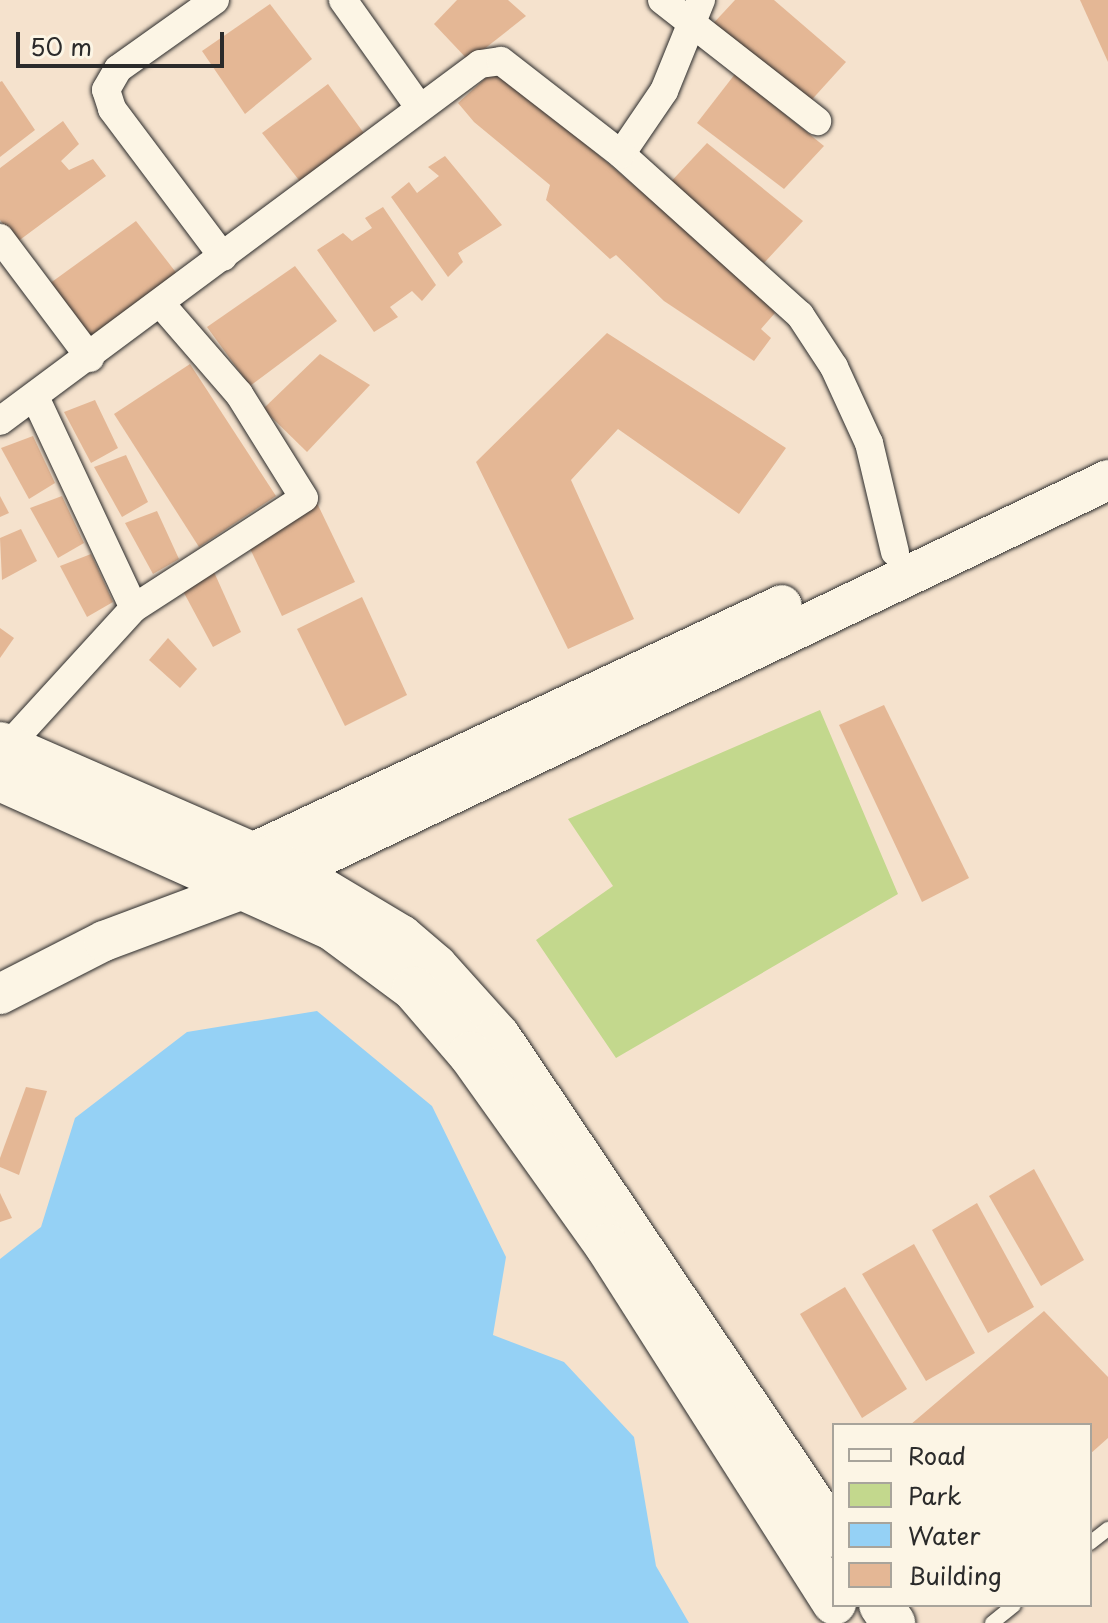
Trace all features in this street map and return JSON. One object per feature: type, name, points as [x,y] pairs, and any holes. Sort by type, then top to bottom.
[{"type":"main road","points":[[0,994],[232,874],[1108,451]]},
{"type":"main road","points":[[232,874],[291,871],[1108,480]]},
{"type":"main road","points":[[2,757],[332,928],[414,989],[470,1054],[607,1246],[832,1599]]},
{"type":"main road","points":[[291,871],[401,937],[469,1001],[832,1532]]},
{"type":"street","points":[[215,0],[118,69],[106,90],[112,109],[223,257]]},
{"type":"street","points":[[343,0],[417,104]]},
{"type":"street","points":[[662,0],[690,26],[817,121]]},
{"type":"street","points":[[621,154],[664,91],[701,0]]},
{"type":"street","points":[[0,421],[162,305],[417,104],[480,64],[501,61],[621,154],[800,315],[834,367],[869,443],[895,552]]},
{"type":"street","points":[[0,238],[90,358]]},
{"type":"street","points":[[2,757],[134,608],[304,498],[239,394],[162,305]]},
{"type":"street","points":[[35,397],[134,608]]},
{"type":"lane","points":[[1092,1541],[1108,1529]]},
{"type":"lane","points":[[992,1623],[1012,1607]]},
{"type":"green space","points":[[820,710],[898,894],[616,1058],[536,940],[613,886],[568,819]]},
{"type":"water","points":[[317,1011],[432,1106],[506,1257],[493,1335],[564,1362],[634,1437],[656,1566],[689,1623],[0,1623],[0,1259],[41,1227],[75,1118],[187,1032]]},
{"type":"building","points":[[457,0],[508,0],[526,16],[469,61],[434,24]]},
{"type":"building","points":[[735,0],[774,0],[846,62],[807,105],[709,28]]},
{"type":"building","points":[[1080,0],[1108,0],[1108,62]]},
{"type":"building","points":[[270,4],[312,59],[245,114],[202,51]]},
{"type":"building","points":[[497,68],[754,288],[775,313],[761,329],[771,338],[754,361],[664,301],[616,255],[610,259],[546,200],[550,185],[474,122],[458,103]]},
{"type":"building","points":[[735,74],[824,146],[784,189],[697,123]]},
{"type":"building","points":[[0,82],[35,130],[0,157]]},
{"type":"building","points":[[328,84],[366,136],[302,184],[262,133]]},
{"type":"building","points":[[63,121],[79,144],[61,161],[69,170],[93,159],[106,176],[17,242],[0,220],[0,168]]},
{"type":"building","points":[[707,143],[803,221],[764,263],[666,187]]},
{"type":"building","points":[[445,156],[502,225],[458,253],[463,262],[448,277],[391,197],[409,182],[417,193],[439,176],[428,167]]},
{"type":"building","points":[[383,207],[436,285],[422,301],[412,291],[390,307],[398,317],[374,332],[317,250],[343,233],[352,241],[372,228],[365,218]]},
{"type":"building","points":[[136,221],[178,275],[93,345],[49,284]]},
{"type":"building","points":[[295,266],[337,321],[250,386],[207,327]]},
{"type":"building","points":[[607,333],[786,448],[739,514],[618,429],[571,480],[634,619],[568,649],[476,462]]},
{"type":"building","points":[[320,354],[370,385],[307,452],[263,409]]},
{"type":"building","points":[[190,364],[276,496],[199,547],[114,414]]},
{"type":"building","points":[[95,400],[118,448],[91,463],[64,412]]},
{"type":"building","points":[[33,436],[55,483],[29,499],[1,448]]},
{"type":"building","points":[[126,455],[148,502],[122,517],[94,467]]},
{"type":"building","points":[[0,496],[9,513],[0,517]]},
{"type":"building","points":[[62,496],[84,543],[58,558],[30,508]]},
{"type":"building","points":[[317,503],[355,582],[282,616],[245,538]]},
{"type":"building","points":[[157,511],[179,559],[153,574],[125,523]]},
{"type":"building","points":[[21,529],[37,561],[2,580],[0,538]]},
{"type":"building","points":[[91,554],[113,602],[87,617],[60,566]]},
{"type":"building","points":[[214,572],[241,632],[213,647],[183,591]]},
{"type":"building","points":[[362,597],[407,695],[345,726],[297,629]]},
{"type":"building","points":[[0,628],[14,638],[0,658]]},
{"type":"building","points":[[168,638],[197,669],[180,688],[149,660]]},
{"type":"building","points":[[884,705],[969,878],[922,902],[839,725]]},
{"type":"building","points":[[26,1087],[47,1091],[19,1175],[0,1167],[0,1158]]},
{"type":"building","points":[[1034,1169],[1084,1260],[1041,1286],[989,1196]]},
{"type":"building","points":[[0,1193],[12,1218],[0,1222]]},
{"type":"building","points":[[977,1203],[1034,1307],[988,1333],[932,1230]]},
{"type":"building","points":[[914,1244],[975,1353],[926,1381],[862,1274]]},
{"type":"building","points":[[845,1287],[907,1389],[862,1418],[800,1314]]},
{"type":"building","points":[[1044,1311],[1108,1377],[1108,1438],[1092,1452],[1092,1423],[912,1423]]}]
